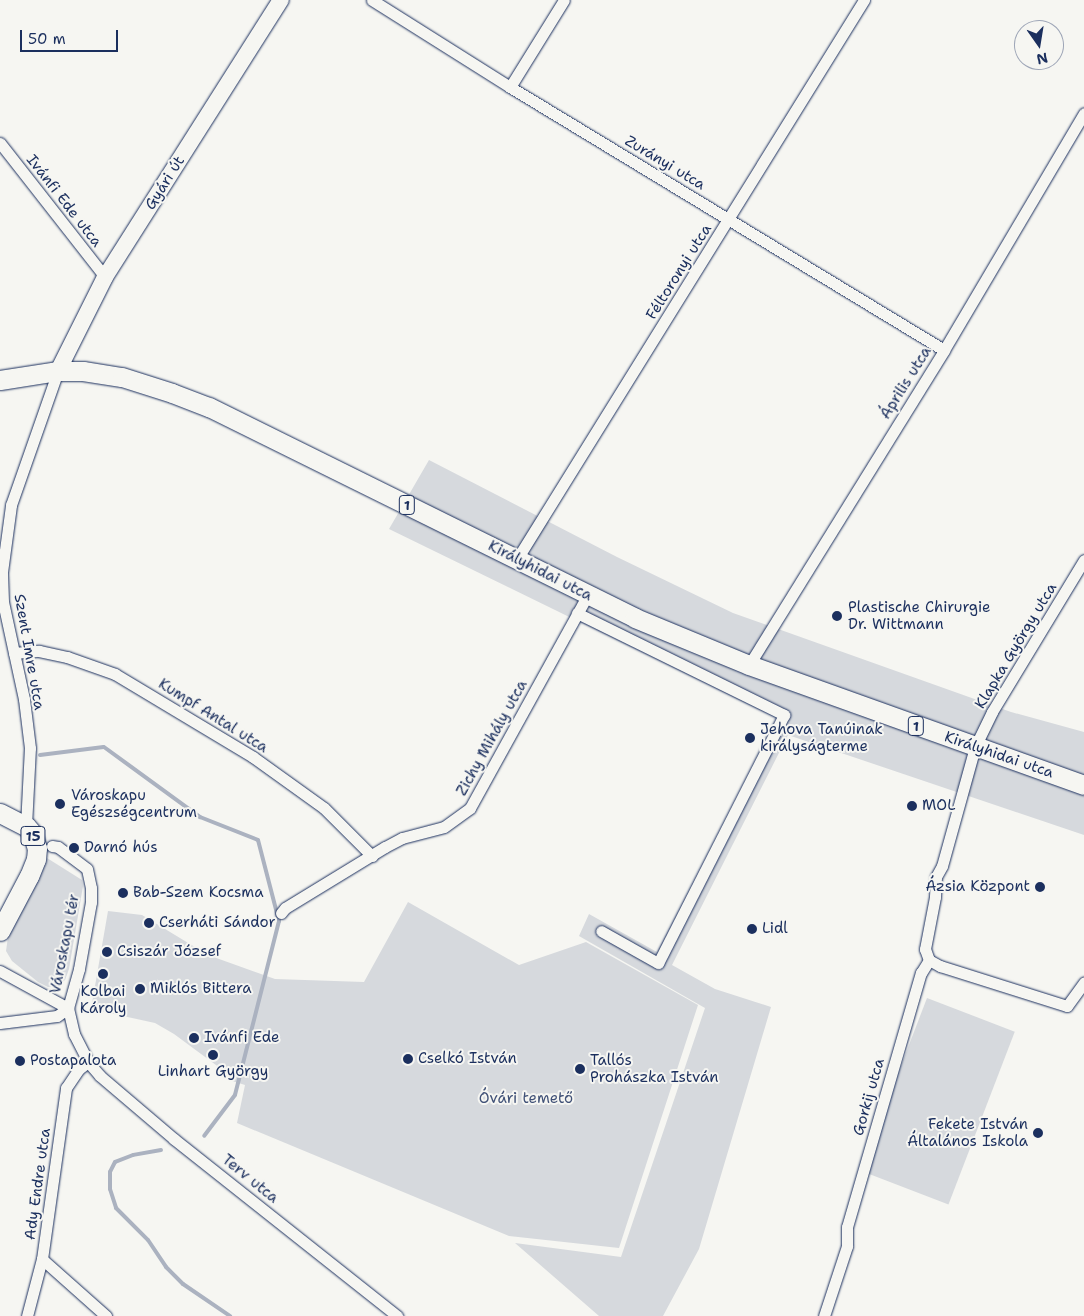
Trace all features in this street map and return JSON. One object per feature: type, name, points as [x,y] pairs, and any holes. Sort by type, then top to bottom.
[{"type":"main road","name":"Királyhidai utca","points":[[0,380],[58,371],[83,371],[122,377],[209,406],[517,559],[587,596],[749,665],[975,748],[1084,785]]},
{"type":"main road","name":"15","points":[[0,813],[26,826],[35,842],[36,859],[0,931]]},
{"type":"street","name":"Gyári út","points":[[58,371],[105,277],[281,0]]},
{"type":"street","name":"Zurányi utca","points":[[372,0],[510,87],[944,350]]},
{"type":"street","points":[[510,87],[564,0]]},
{"type":"street","name":"Féltoronyi utca","points":[[517,559],[864,0]]},
{"type":"street","name":"Április utca","points":[[749,665],[944,350],[1084,114]]},
{"type":"street","name":"Ivánfi Ede utca","points":[[0,144],[105,277]]},
{"type":"street","name":"Szent Imre utca","points":[[26,826],[31,762],[30,748],[24,699],[3,602],[2,572],[6,537],[14,497],[58,371]]},
{"type":"street","name":"Klapka György utca","points":[[975,748],[992,712],[1084,560]]},
{"type":"street","name":"Zichy Mihály utca","points":[[281,913],[285,908],[402,838],[444,827],[470,808],[587,596]]},
{"type":"street","name":"Királyhidai utca","points":[[577,612],[784,715],[658,963],[601,931]]},
{"type":"street","name":"Kumpf Antal utca","points":[[14,654],[39,651],[67,656],[115,674],[130,682],[253,757],[324,808],[372,856]]},
{"type":"street","name":"Gorkij utca","points":[[824,1316],[847,1246],[847,1228],[921,973],[929,960],[925,949],[935,897],[936,877],[942,866],[975,748]]},
{"type":"street","name":"Városkapu tér","points":[[52,846],[58,847],[87,869],[92,888],[79,969],[68,1008],[74,1034],[88,1062]]},
{"type":"street","points":[[929,960],[940,966],[1067,1006],[1084,983]]},
{"type":"street","name":"Városkapu tér","points":[[0,970],[68,1008]]},
{"type":"street","name":"Városkapu tér","points":[[0,1023],[57,1016],[68,1008]]},
{"type":"street","name":"Ady Endre utca","points":[[27,1316],[42,1259],[66,1088],[79,1069],[88,1062]]},
{"type":"street","name":"Terv utca","points":[[88,1062],[100,1076],[174,1138],[397,1316]]},
{"type":"street","points":[[42,1259],[106,1316]]},
{"type":"green space","points":[[429,460],[617,557],[733,613],[1011,712],[1084,732],[1084,835],[788,735],[672,965],[715,989],[771,1007],[699,1249],[663,1316],[599,1316],[515,1243],[621,1257],[705,1008],[579,936],[589,914],[657,952],[778,719],[389,529]]},
{"type":"green space","points":[[47,858],[82,880],[83,886],[69,969],[65,980],[58,986],[48,987],[38,982],[12,961],[6,951],[8,937]]},
{"type":"green space","name":"Óvári temető","points":[[408,902],[519,965],[586,942],[698,1005],[619,1248],[509,1236],[237,1123],[245,1085],[229,1080],[220,1068],[174,1034],[155,1023],[91,1009],[108,911],[142,915],[208,955],[275,979],[364,982]]},
{"type":"green space","points":[[927,998],[1015,1032],[948,1204],[861,1171]]},
{"type":"waterway","points":[[40,755],[104,747],[200,817],[258,840],[279,921],[235,1095],[204,1136]]},
{"type":"waterway","points":[[161,1150],[133,1155],[115,1162],[110,1172],[110,1189],[116,1208],[148,1240],[166,1267],[183,1284],[230,1316]]},
{"type":"place","name":"Plastische Chirurgie Dr. Wittmann","points":[[837,616]]},
{"type":"place","name":"Jehova Tanúinak királyságterme","points":[[750,738]]},
{"type":"place","name":"Városkapu Egészségcentrum","points":[[60,804]]},
{"type":"place","name":"MOL","points":[[912,806]]},
{"type":"place","name":"Darnó hús","points":[[74,848]]},
{"type":"place","name":"Ázsia Központ","points":[[1040,887]]},
{"type":"place","name":"Bab-Szem Kocsma","points":[[123,893]]},
{"type":"place","name":"Cserháti Sándor","points":[[149,923]]},
{"type":"place","name":"Lidl","points":[[752,929]]},
{"type":"place","name":"Csiszár József","points":[[107,952]]},
{"type":"place","name":"Kolbai Károly","points":[[103,974]]},
{"type":"place","name":"Miklós Bittera","points":[[140,989]]},
{"type":"place","name":"Ivánfi Ede","points":[[194,1038]]},
{"type":"place","name":"Linhart György","points":[[213,1055]]},
{"type":"place","name":"Cselkó István","points":[[408,1059]]},
{"type":"place","name":"Postapalota","points":[[20,1061]]},
{"type":"place","name":"Tallós Prohászka István","points":[[580,1069]]},
{"type":"place","name":"Fekete István Általános Iskola","points":[[1038,1133]]}]
